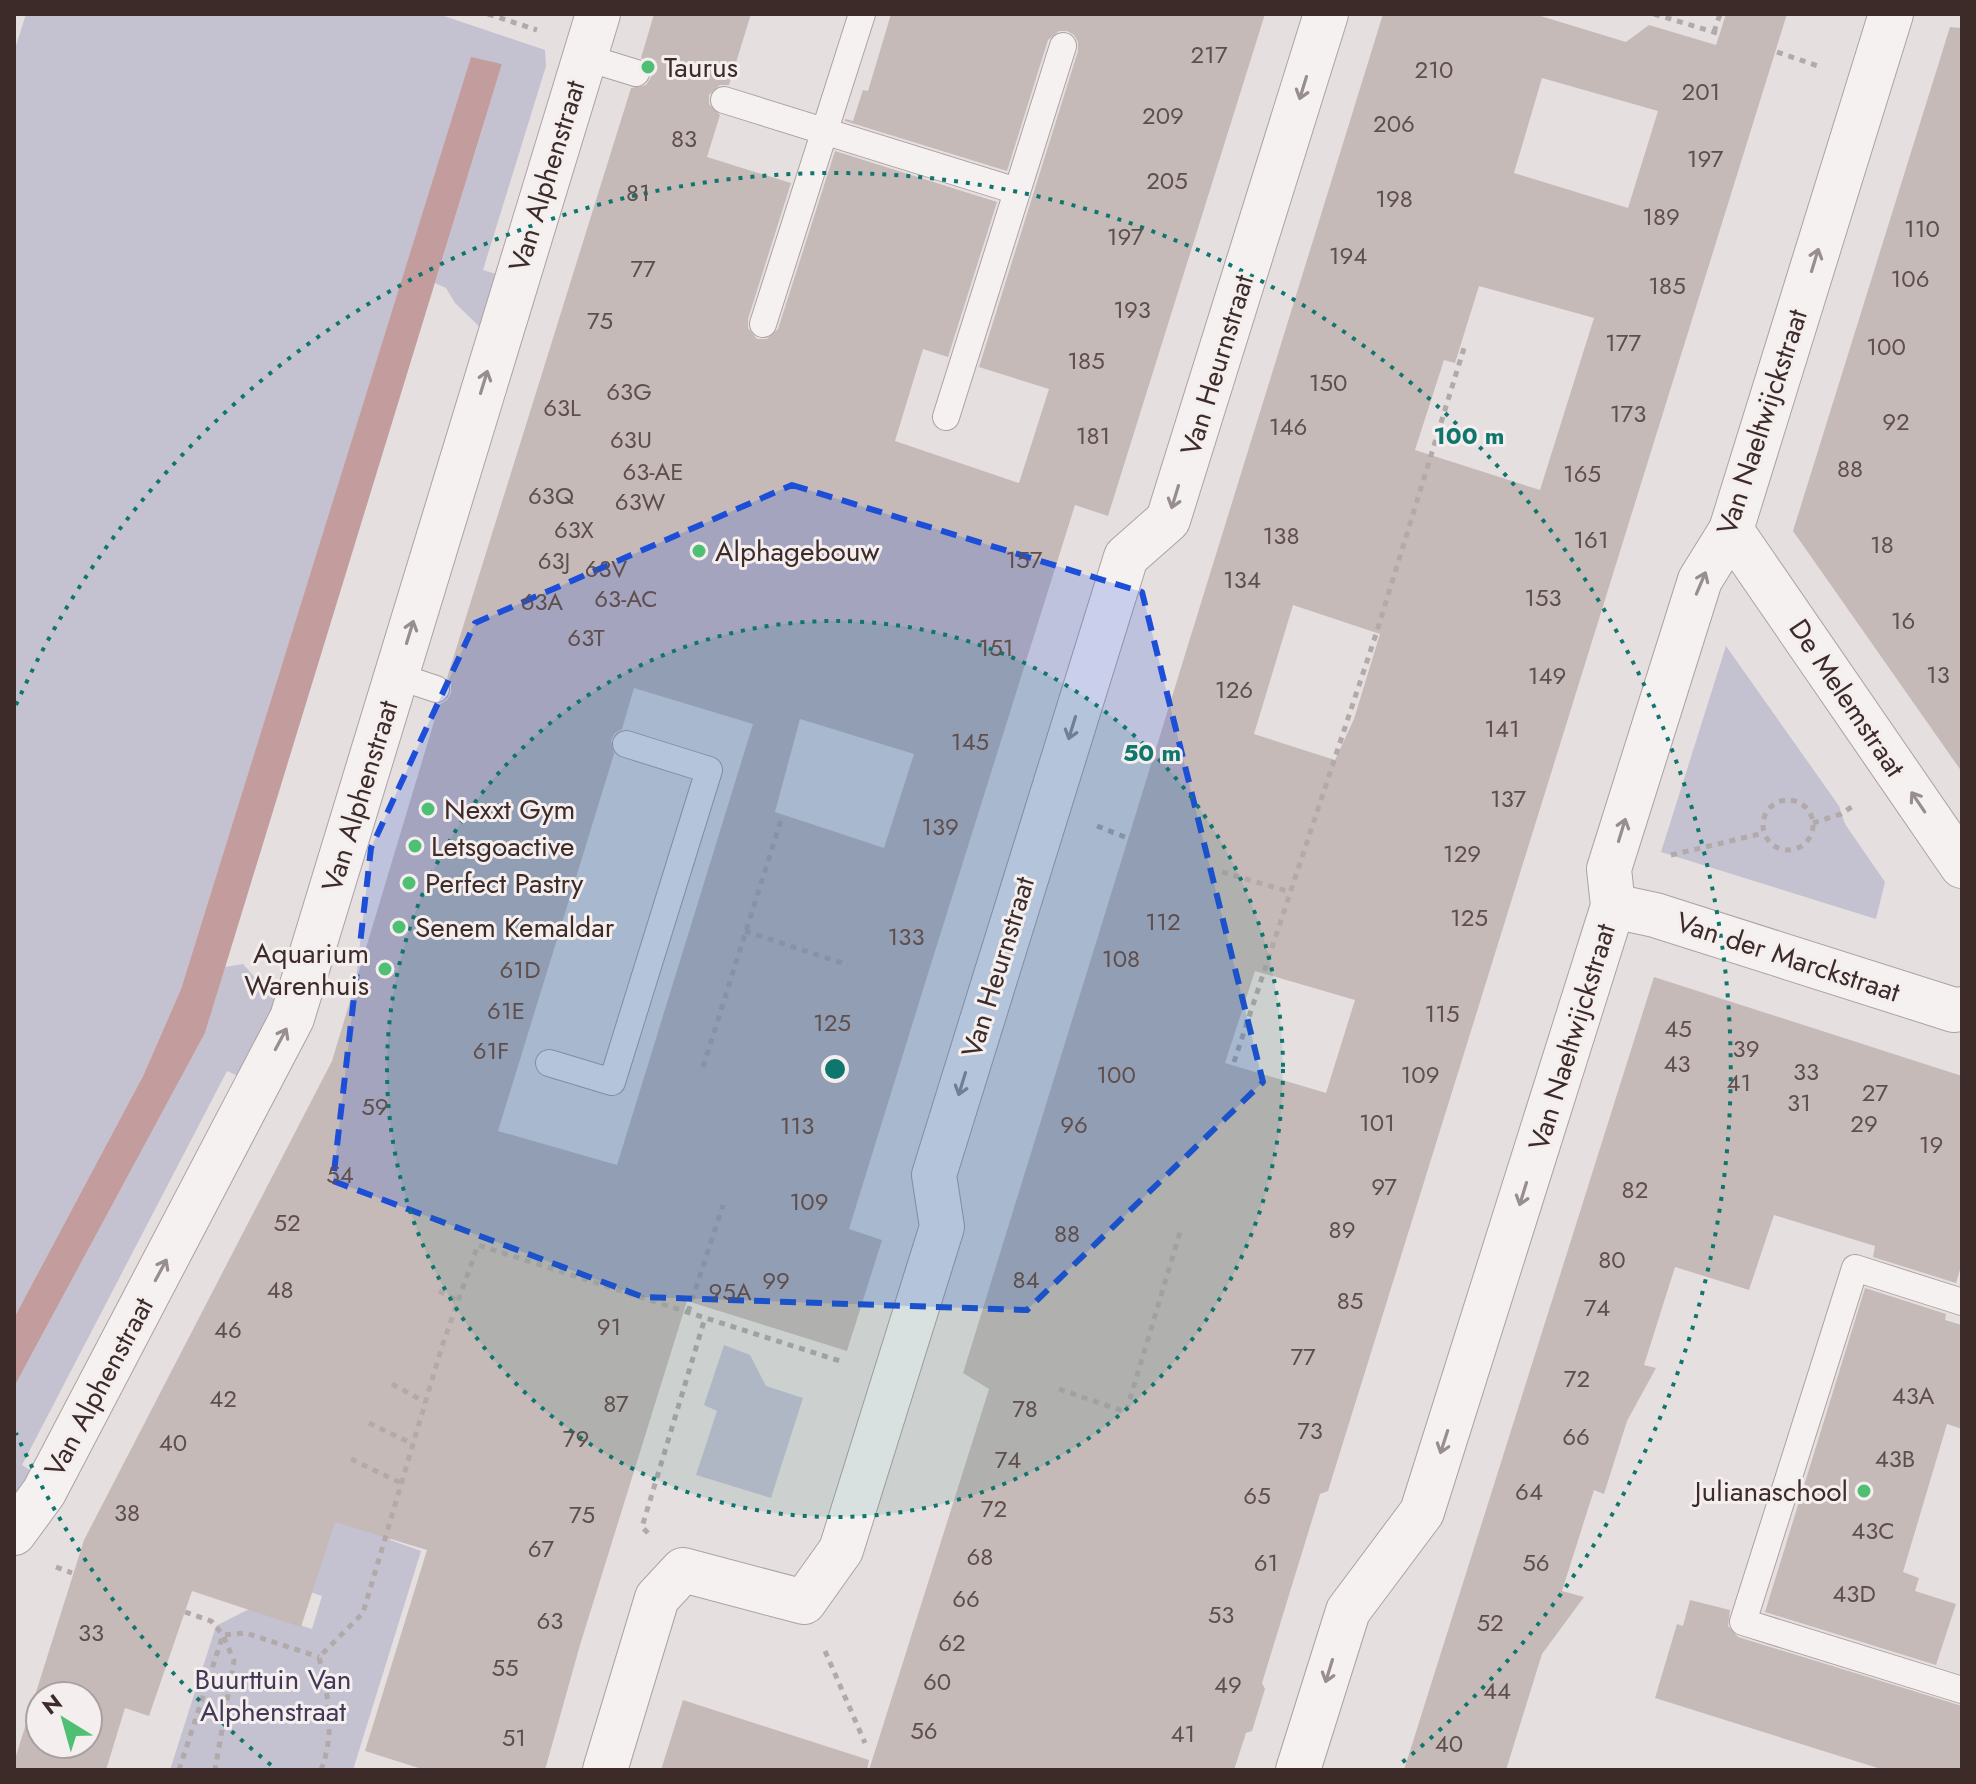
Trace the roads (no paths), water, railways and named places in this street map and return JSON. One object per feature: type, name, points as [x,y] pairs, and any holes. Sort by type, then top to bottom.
[{"type":"street","name":"Van Alphenstraat","points":[[14,1533],[44,1492],[292,1018],[417,682],[598,14]]},
{"type":"street","name":"Van Heurnstraat","points":[[605,1770],[657,1598],[683,1570],[804,1602],[841,1550],[942,1227],[934,1175],[1126,557],[1168,520],[1326,14]]},
{"type":"street","name":"Van Naeltwijckstraat","points":[[1298,1770],[1348,1611],[1422,1512],[1613,906],[1609,869],[1700,580],[1731,530],[1891,14]]},
{"type":"street","name":"De Melemstraat","points":[[1731,530],[1962,866]]},
{"type":"street","name":"Van der Marckstraat","points":[[1613,906],[1655,915],[1954,1010],[1962,1009]]},
{"type":"lane","points":[[763,324],[862,14]]},
{"type":"lane","points":[[946,417],[1063,46]]},
{"type":"lane","points":[[584,57],[636,73]]},
{"type":"lane","points":[[724,100],[1017,191]]},
{"type":"lane","points":[[549,1063],[612,1082],[709,770],[626,744]]},
{"type":"lane","points":[[1962,1302],[1855,1268],[1743,1622],[1962,1690]]},
{"type":"place","name":"Taurus","points":[[648,67]]},
{"type":"place","name":"Alphagebouw","points":[[699,551]]},
{"type":"place","name":"Nexxt Gym","points":[[428,809]]},
{"type":"place","name":"Letsgoactive","points":[[415,846]]},
{"type":"place","name":"Perfect Pastry","points":[[409,883]]},
{"type":"place","name":"Senem Kemaldar","points":[[399,927]]},
{"type":"place","name":"Aquarium Warenhuis","points":[[385,969]]},
{"type":"place","name":"Julianaschool","points":[[1864,1491]]},
{"type":"park label","name":"Buurttuin Van Alphenstraat","points":[[273,1695]]}]
